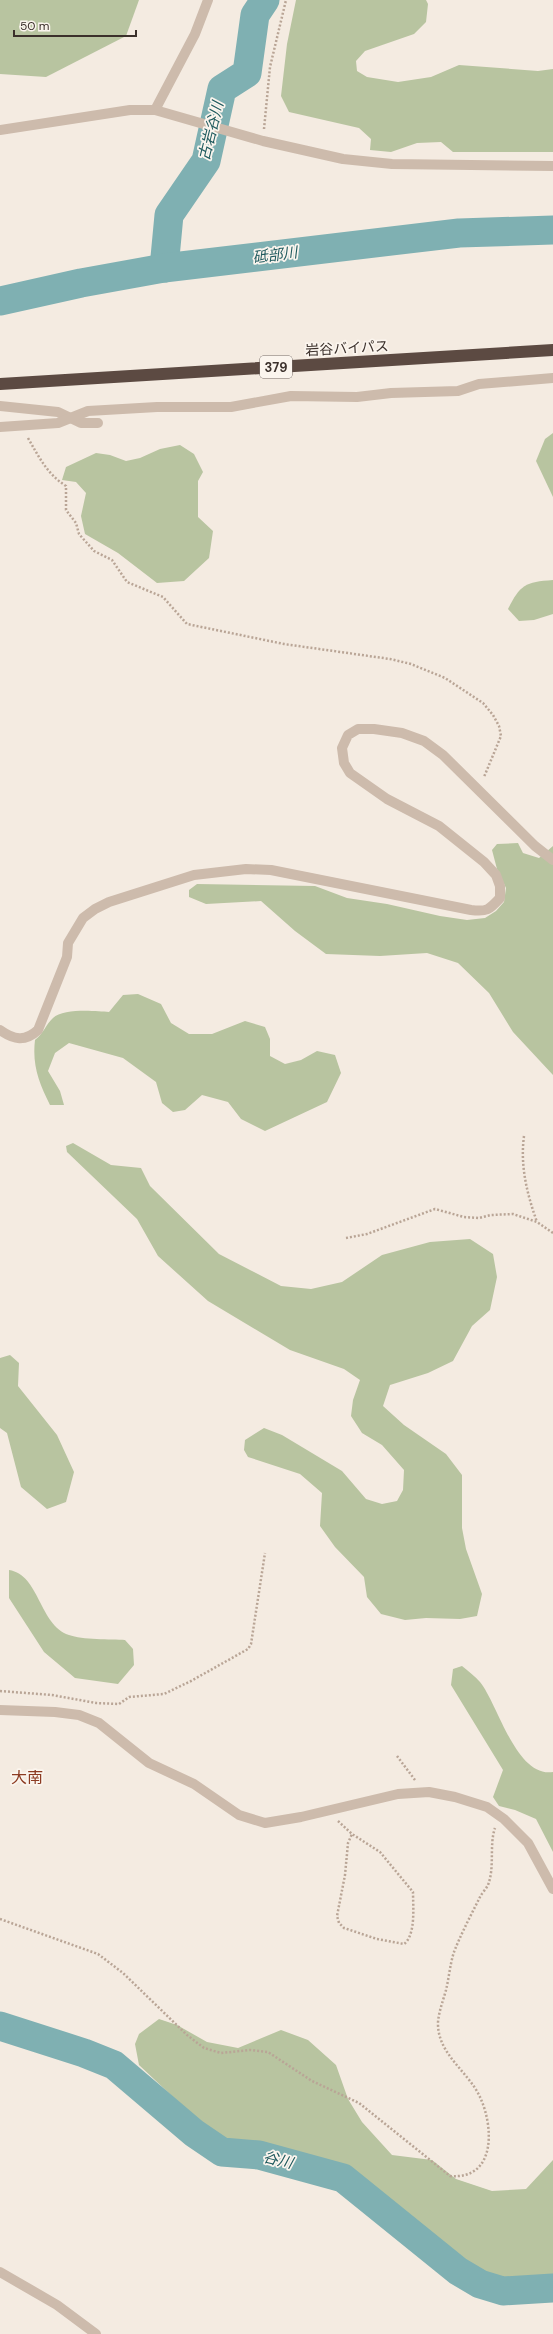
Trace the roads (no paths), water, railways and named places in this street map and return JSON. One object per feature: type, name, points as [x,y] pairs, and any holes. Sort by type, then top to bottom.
[{"type":"highway","name":"岩谷バイパス","points":[[0,384],[553,350]]},
{"type":"street","points":[[155,110],[195,34],[208,0]]},
{"type":"street","points":[[0,130],[130,110],[155,110],[263,142],[344,158],[392,164],[553,166]]},
{"type":"street","points":[[0,427],[58,423],[88,412],[157,406],[231,407],[290,396],[357,397],[391,393],[458,391],[479,384],[553,378]]},
{"type":"street","points":[[0,406],[58,412],[81,423],[98,423]]},
{"type":"street","points":[[0,1030],[8,1036],[20,1040],[30,1037],[38,1030],[66,957],[68,943],[83,918],[109,902],[194,876],[246,869],[271,870],[471,910],[484,912],[492,907],[500,898],[500,886],[496,875],[484,862],[438,826],[387,799],[350,773],[344,763],[342,748],[348,735],[358,729],[402,733],[424,741],[443,755],[483,792],[535,846],[553,860]]},
{"type":"street","points":[[0,1710],[55,1712],[79,1715],[99,1723],[149,1763],[194,1784],[239,1816],[265,1823],[277,1822],[398,1794],[429,1792],[455,1797],[487,1807],[504,1819],[528,1843],[553,1889]]},
{"type":"street","points":[[0,2272],[57,2305],[96,2334]]},
{"type":"waterway","name":"古岩谷川","points":[[164,268],[169,215],[206,161],[222,89],[247,73],[255,15],[265,0]]},
{"type":"waterway","name":"砥部川","points":[[0,301],[81,283],[164,268],[459,233],[553,230]]},
{"type":"waterway","name":"谷川","points":[[0,2026],[84,2053],[114,2065],[194,2133],[222,2152],[259,2155],[343,2178],[458,2271],[480,2284],[503,2291],[553,2288]]},
{"type":"district","name":"大南","points":[[27,1777]]}]
